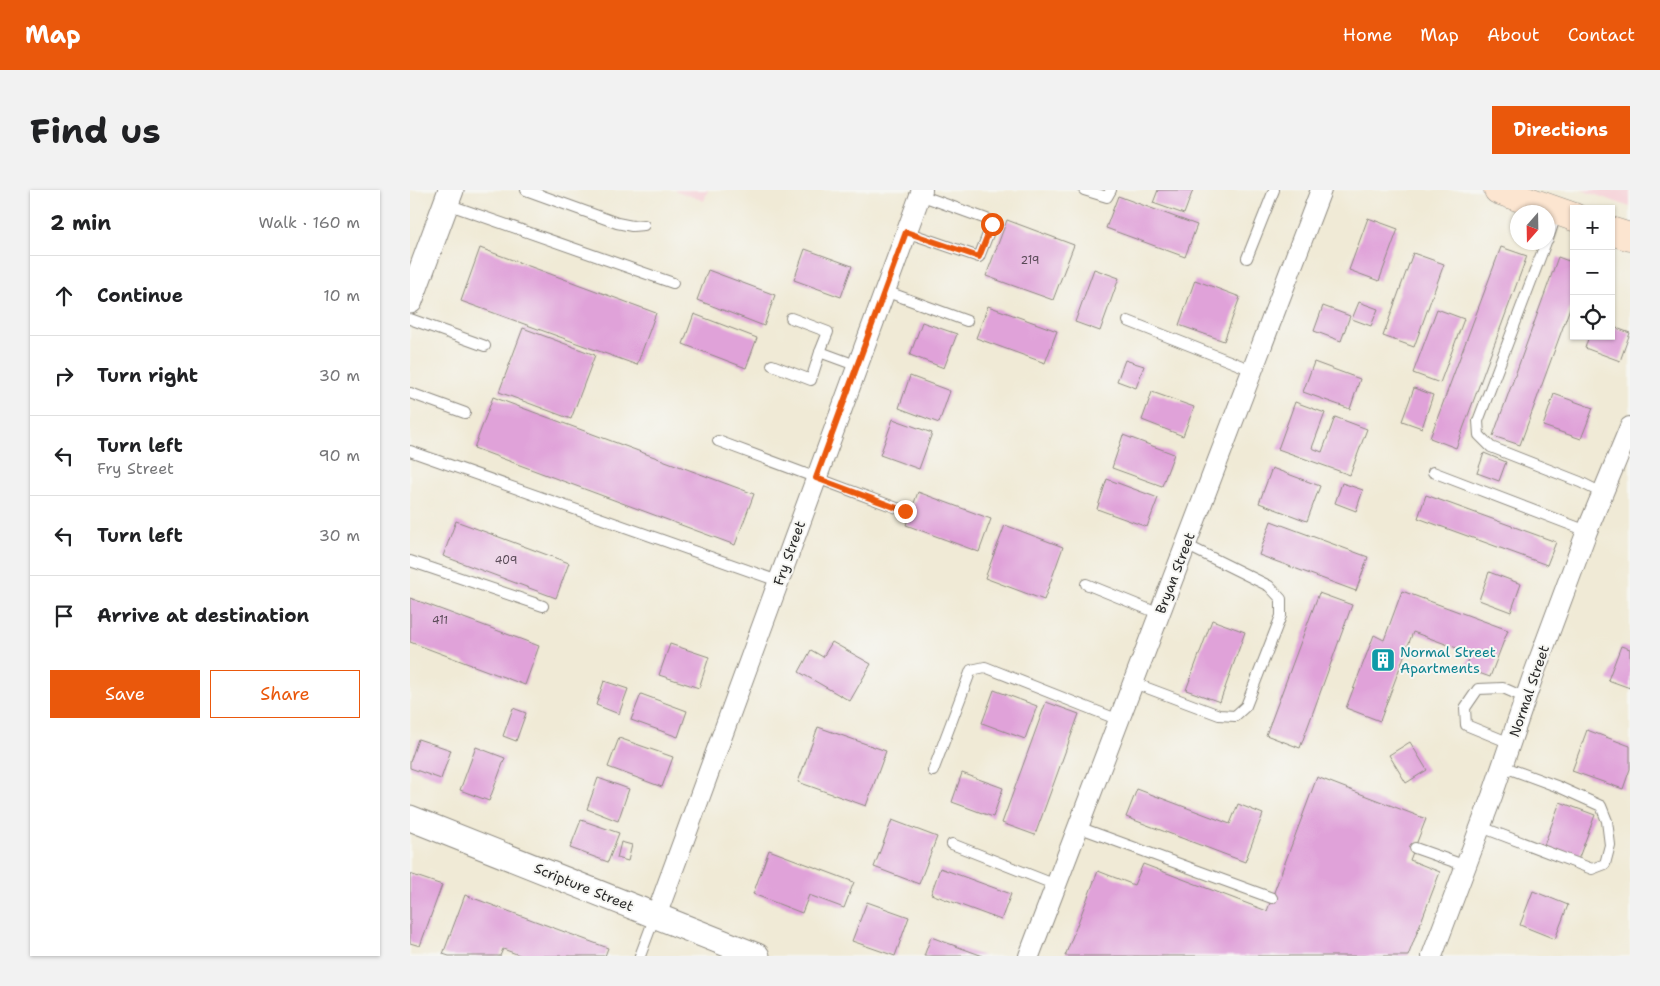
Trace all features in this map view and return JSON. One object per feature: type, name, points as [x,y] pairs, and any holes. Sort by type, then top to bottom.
[{"type":"main road","points":[[1503,191],[1566,214]]},
{"type":"main road","points":[[1615,231],[1630,237]]},
{"type":"street","name":"Bryan Street","points":[[1029,956],[1321,190]]},
{"type":"street","name":"Fry Street","points":[[656,916],[921,193]]},
{"type":"street","points":[[410,301],[448,197]]},
{"type":"street","name":"Normal Street","points":[[1432,956],[1587,531],[1630,427]]},
{"type":"street","name":"Scripture Street","points":[[410,818],[757,956]]},
{"type":"lane","points":[[526,190],[617,223],[632,226],[644,225]]},
{"type":"lane","points":[[1084,190],[1107,197],[1111,190]]},
{"type":"lane","points":[[1247,258],[1274,190]]},
{"type":"lane","points":[[906,232],[978,257],[980,256],[992,221],[921,193]]},
{"type":"lane","points":[[448,197],[673,283]]},
{"type":"lane","points":[[1555,229],[1566,214]]},
{"type":"lane","points":[[1543,250],[1478,421],[1480,435],[1491,447],[1580,482],[1602,493]]},
{"type":"lane","points":[[885,291],[967,321]]},
{"type":"lane","points":[[772,365],[811,380],[828,332],[791,318]]},
{"type":"lane","points":[[410,319],[485,346]]},
{"type":"lane","points":[[1128,321],[1252,370]]},
{"type":"lane","points":[[820,352],[858,366]]},
{"type":"lane","points":[[410,392],[465,413]]},
{"type":"lane","points":[[718,441],[905,511]]},
{"type":"lane","points":[[410,451],[778,581]]},
{"type":"lane","points":[[1433,472],[1587,531]]},
{"type":"lane","points":[[1134,682],[1218,715],[1235,716],[1246,706],[1281,616],[1281,599],[1269,586],[1186,545]]},
{"type":"lane","points":[[410,561],[543,606]]},
{"type":"lane","points":[[1086,584],[1160,614]]},
{"type":"lane","points":[[933,771],[970,670],[985,667],[1119,720]]},
{"type":"lane","points":[[1510,743],[1466,725],[1465,708],[1478,689],[1504,688],[1526,698]]},
{"type":"lane","points":[[1480,827],[1592,869],[1605,864],[1610,845],[1608,821],[1601,806],[1559,787],[1502,766]]},
{"type":"lane","points":[[1078,827],[1272,898]]},
{"type":"lane","points":[[952,844],[1056,885]]},
{"type":"lane","points":[[1415,848],[1466,866]]},
{"type":"lane","points":[[640,956],[656,916]]},
{"type":"shaded area","points":[[674,190],[708,190],[704,201]]},
{"type":"shaded area","points":[[1582,190],[1630,190],[1630,207]]},
{"type":"building","points":[[1158,190],[1193,190],[1184,214],[1153,203]]},
{"type":"building","points":[[1118,196],[1197,225],[1185,257],[1106,228]]},
{"type":"building","points":[[1368,218],[1398,229],[1379,281],[1349,270]]},
{"type":"building","points":[[1007,220],[1074,245],[1053,300],[986,276]]},
{"type":"building","points":[[1501,247],[1527,256],[1456,448],[1430,438]]},
{"type":"building","points":[[480,248],[656,313],[637,365],[461,301]]},
{"type":"building","points":[[805,249],[852,266],[841,297],[794,280]]},
{"type":"building","points":[[1413,253],[1444,264],[1414,347],[1383,336]]},
{"type":"building","points":[[1558,257],[1570,262],[1570,308],[1520,445],[1493,436]]},
{"type":"building","points":[[1094,269],[1119,278],[1100,331],[1075,322]]},
{"type":"building","points":[[708,270],[775,295],[764,326],[697,300]]},
{"type":"building","points":[[1195,280],[1240,297],[1224,341],[1179,325]]},
{"type":"building","points":[[1359,302],[1378,309],[1371,326],[1352,319]]},
{"type":"building","points":[[988,306],[1057,331],[1045,363],[976,338]]},
{"type":"building","points":[[1323,306],[1350,316],[1341,341],[1314,331]]},
{"type":"building","points":[[1437,309],[1464,319],[1440,383],[1413,373]]},
{"type":"building","points":[[694,314],[757,338],[746,368],[683,344]]},
{"type":"building","points":[[922,322],[957,334],[944,368],[910,355]]},
{"type":"building","points":[[1615,327],[1630,333],[1620,361],[1585,348],[1588,340],[1615,340]]},
{"type":"building","points":[[523,328],[595,355],[571,419],[499,392]]},
{"type":"building","points":[[1125,360],[1144,366],[1136,388],[1117,381]]},
{"type":"building","points":[[1314,362],[1360,379],[1350,409],[1303,392]]},
{"type":"building","points":[[910,376],[950,391],[939,423],[899,408]]},
{"type":"building","points":[[1414,388],[1433,395],[1422,428],[1402,421]]},
{"type":"building","points":[[1152,392],[1194,407],[1183,436],[1142,420]]},
{"type":"building","points":[[1554,394],[1593,408],[1581,439],[1543,426]]},
{"type":"building","points":[[493,397],[754,494],[735,545],[474,448]]},
{"type":"building","points":[[1295,402],[1325,413],[1312,448],[1322,452],[1335,417],[1367,429],[1350,475],[1278,449]]},
{"type":"building","points":[[893,419],[932,433],[919,469],[880,455]]},
{"type":"building","points":[[1123,435],[1174,454],[1162,486],[1112,468]]},
{"type":"building","points":[[1484,453],[1506,462],[1499,481],[1477,473]]},
{"type":"building","points":[[1272,468],[1320,486],[1307,521],[1259,503]]},
{"type":"building","points":[[1107,479],[1158,498],[1147,527],[1097,509]]},
{"type":"building","points":[[1342,483],[1363,490],[1356,511],[1335,503]]},
{"type":"building","points":[[918,492],[991,519],[979,552],[906,525]]},
{"type":"building","points":[[1426,495],[1556,542],[1547,565],[1418,518]]},
{"type":"building","points":[[456,521],[569,563],[556,598],[443,556]]},
{"type":"building","points":[[1271,521],[1368,557],[1356,591],[1259,555]]},
{"type":"building","points":[[1005,525],[1063,547],[1044,600],[985,578]]},
{"type":"building","points":[[1489,572],[1521,584],[1511,612],[1479,600]]},
{"type":"building","name":"Normal Street Apartments","points":[[1402,591],[1508,630],[1490,677],[1465,668],[1470,653],[1413,632],[1380,721],[1346,708],[1374,635],[1384,640]]},
{"type":"building","points":[[1319,593],[1352,605],[1300,748],[1266,735]]},
{"type":"building","points":[[410,598],[539,646],[525,685],[410,642]]},
{"type":"building","points":[[1212,620],[1245,632],[1220,702],[1186,690]]},
{"type":"building","points":[[832,642],[871,664],[850,701],[799,672],[811,650],[823,657]]},
{"type":"building","points":[[670,644],[709,657],[699,688],[659,675]]},
{"type":"building","points":[[1621,646],[1630,649],[1630,688],[1608,680]]},
{"type":"building","points":[[604,681],[628,689],[619,714],[596,705]]},
{"type":"building","points":[[994,690],[1037,706],[1025,739],[982,723]]},
{"type":"building","points":[[641,694],[687,711],[678,737],[631,720]]},
{"type":"building","points":[[1046,702],[1079,714],[1035,835],[1002,823]]},
{"type":"building","points":[[513,708],[526,713],[516,741],[503,736]]},
{"type":"building","points":[[818,727],[886,751],[866,806],[798,782]]},
{"type":"building","points":[[1587,730],[1630,746],[1630,769],[1623,789],[1572,771]]},
{"type":"building","points":[[619,738],[673,757],[662,787],[608,767]]},
{"type":"building","points":[[418,739],[451,750],[441,779],[410,768],[410,762]]},
{"type":"building","points":[[1410,742],[1427,770],[1406,783],[1389,755]]},
{"type":"building","points":[[476,747],[505,758],[489,801],[460,790]]},
{"type":"building","points":[[962,773],[1003,788],[993,817],[952,802]]},
{"type":"building","points":[[1317,777],[1426,819],[1410,860],[1440,872],[1408,956],[1065,956],[1098,871],[1134,885],[1143,864],[1267,911]]},
{"type":"building","points":[[598,778],[629,789],[618,821],[587,809]]},
{"type":"building","points":[[1137,789],[1230,824],[1238,804],[1263,814],[1245,862],[1126,817]]},
{"type":"building","points":[[1560,802],[1595,815],[1578,860],[1543,848]]},
{"type":"building","points":[[581,820],[619,833],[608,862],[570,848]]},
{"type":"building","points":[[892,820],[937,837],[919,884],[874,867]]},
{"type":"building","points":[[621,842],[632,845],[628,861],[617,858]]},
{"type":"building","points":[[769,850],[854,882],[844,908],[809,895],[802,913],[753,894]]},
{"type":"building","points":[[940,868],[1011,894],[1001,920],[931,894]]},
{"type":"building","points":[[410,874],[442,885],[420,946],[410,943]]},
{"type":"building","points":[[1533,891],[1568,905],[1555,939],[1520,925]]},
{"type":"building","points":[[465,895],[608,948],[605,956],[522,956],[503,949],[500,956],[449,956],[443,954]]},
{"type":"building","points":[[867,902],[909,917],[895,956],[852,941]]},
{"type":"building","points":[[931,937],[983,956],[924,956]]},
{"type":"place","name":"Normal Street Apartments","points":[[1383,660]]},
{"type":"route","points":[[905,511],[816,478],[906,232],[979,257],[992,224]]}]
